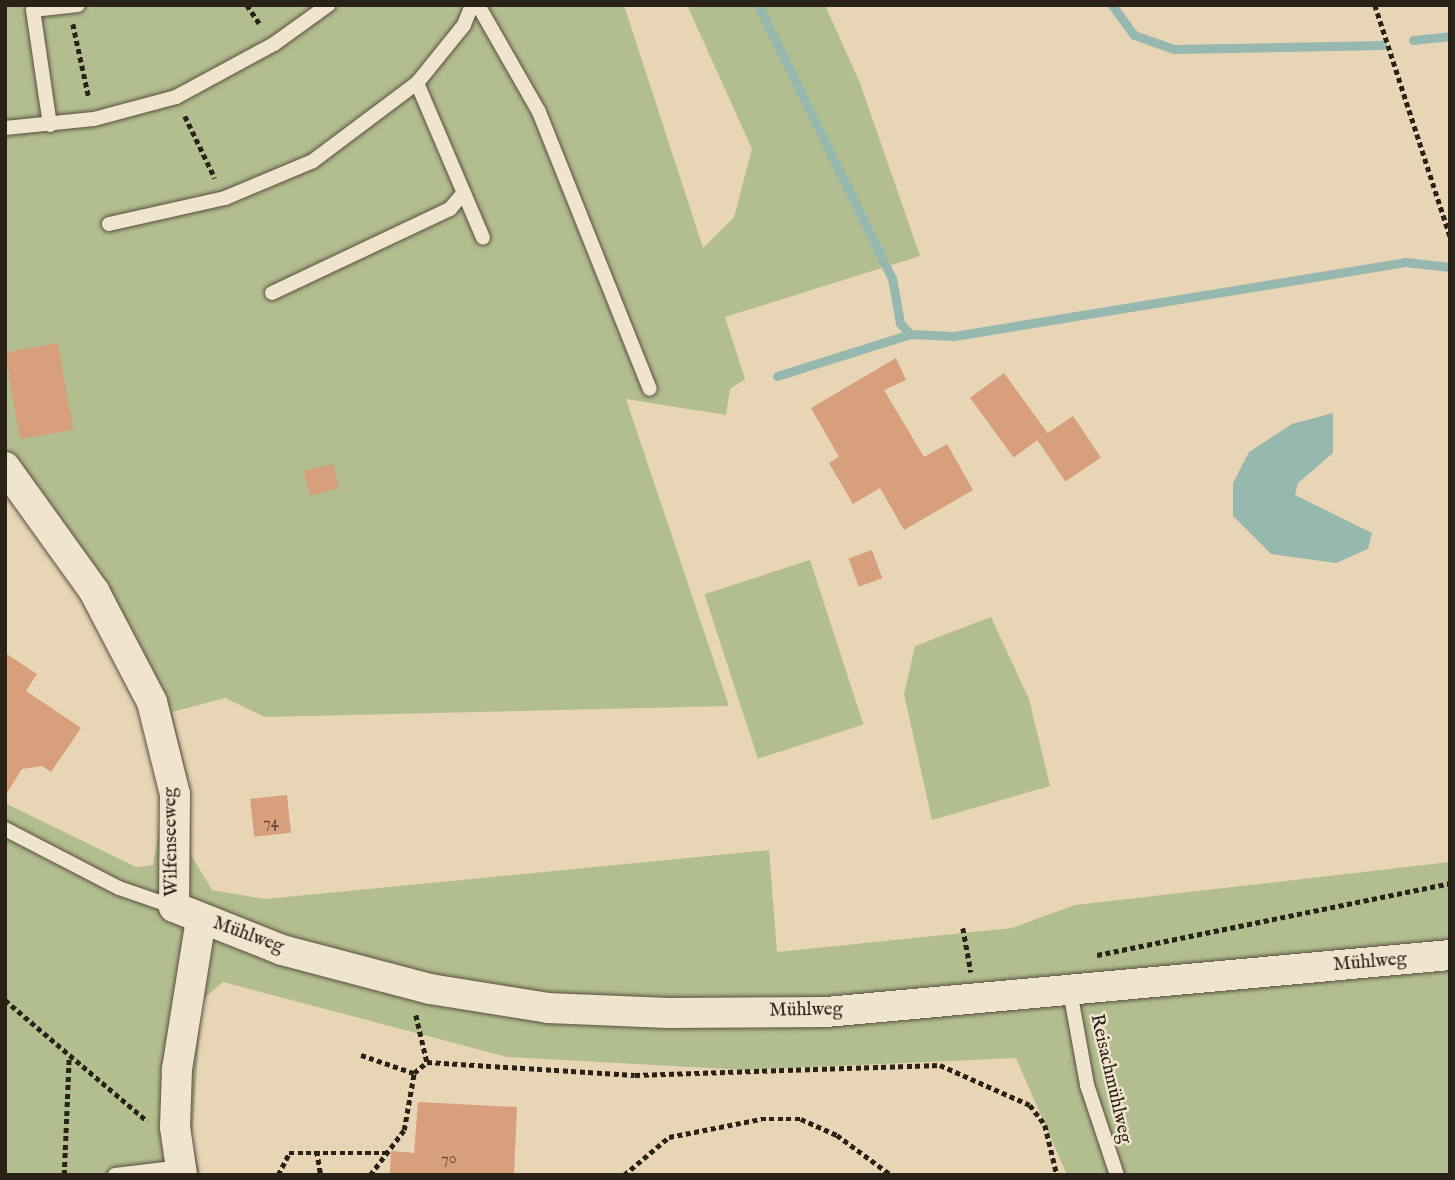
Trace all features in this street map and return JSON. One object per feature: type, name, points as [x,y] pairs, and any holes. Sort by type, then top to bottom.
[{"type":"street","name":"Wilfenseeweg","points":[[5,467],[94,591],[152,702],[175,793],[174,907]]},
{"type":"street","name":"Mühlweg","points":[[174,907],[282,950],[409,983],[548,1008],[668,1013],[826,1012],[1450,955]]},
{"type":"street","name":"Wilfenseeweg","points":[[181,1171],[174,1127],[201,919]]},
{"type":"lane","points":[[5,128],[94,119],[176,97],[274,44],[328,5]]},
{"type":"lane","points":[[109,224],[225,198],[313,160],[417,83],[464,25],[472,5]]},
{"type":"lane","points":[[478,5],[538,112],[650,389]]},
{"type":"lane","points":[[50,125],[33,10],[73,7]]},
{"type":"lane","points":[[417,83],[461,196],[483,238]]},
{"type":"lane","points":[[272,293],[450,209],[461,196]]},
{"type":"lane","name":"Wilfenseeweg","points":[[5,829],[119,888],[174,907]]},
{"type":"lane","name":"Reisachmühlweg","points":[[1070,991],[1087,1085],[1117,1175]]},
{"type":"lane","points":[[115,1175],[181,1171]]},
{"type":"path","points":[[1375,5],[1450,236]]},
{"type":"path","points":[[73,7],[94,119]]},
{"type":"path","points":[[176,97],[225,198]]},
{"type":"path","points":[[1070,991],[1071,979],[1090,957],[1450,883]]},
{"type":"path","points":[[963,928],[976,1000]]},
{"type":"path","points":[[409,983],[427,1062]]},
{"type":"path","points":[[5,1000],[123,1106],[151,1124],[174,1127]]},
{"type":"path","points":[[361,1055],[414,1073]]},
{"type":"path","points":[[64,1175],[69,1057]]},
{"type":"path","points":[[370,1175],[404,1130],[414,1073],[427,1062],[622,1074],[940,1065],[1030,1105],[1045,1125],[1057,1175]]},
{"type":"path","points":[[624,1175],[669,1137],[761,1119],[801,1119],[837,1135],[891,1175]]},
{"type":"path","points":[[317,1151],[321,1175]]},
{"type":"path","points":[[278,1175],[289,1153],[386,1153]]},
{"type":"green space","points":[[5,5],[624,5],[703,248],[734,217],[752,149],[687,5],[825,5],[860,83],[920,256],[725,317],[745,379],[730,389],[726,415],[626,399],[729,706],[265,717],[225,698],[172,712],[190,790],[191,855],[212,890],[265,899],[769,850],[777,952],[1012,928],[1075,905],[1450,862],[1450,1175],[1067,1175],[1016,1058],[746,1070],[507,1057],[223,982],[202,1000],[192,1138],[200,1175],[5,1175],[5,803],[136,867],[153,865],[163,809],[140,703],[86,597],[5,487]]},
{"type":"green space","points":[[810,560],[863,725],[758,759],[704,594]]},
{"type":"green space","points":[[991,617],[1029,699],[1050,786],[932,820],[904,694],[915,646]]},
{"type":"water","points":[[1333,413],[1333,453],[1298,483],[1295,495],[1372,533],[1368,549],[1336,563],[1271,554],[1233,516],[1233,483],[1249,452],[1292,424]]},
{"type":"building","points":[[58,343],[73,430],[20,439],[5,352]]},
{"type":"building","points":[[896,358],[906,380],[884,390],[924,457],[947,444],[973,490],[904,530],[880,488],[853,504],[829,463],[839,457],[811,408]]},
{"type":"building","points":[[1004,373],[1047,433],[1014,458],[970,398]]},
{"type":"building","points":[[1073,416],[1101,457],[1065,481],[1037,440]]},
{"type":"building","points":[[333,464],[339,488],[310,496],[304,471]]},
{"type":"building","points":[[872,550],[882,578],[859,587],[849,559]]},
{"type":"building","points":[[5,653],[37,674],[26,691],[81,728],[51,772],[42,766],[22,769],[5,796]]},
{"type":"building","points":[[287,795],[291,833],[254,837],[250,799]]},
{"type":"building","points":[[418,1102],[517,1107],[514,1175],[390,1175],[391,1151],[414,1153]]},
{"type":"waterway","points":[[758,5],[892,278],[900,323],[910,334]]},
{"type":"waterway","points":[[1112,5],[1134,35],[1174,49],[1382,45]]},
{"type":"waterway","points":[[1413,40],[1450,36]]},
{"type":"waterway","points":[[777,376],[910,334],[954,336],[1405,262],[1450,267]]}]
